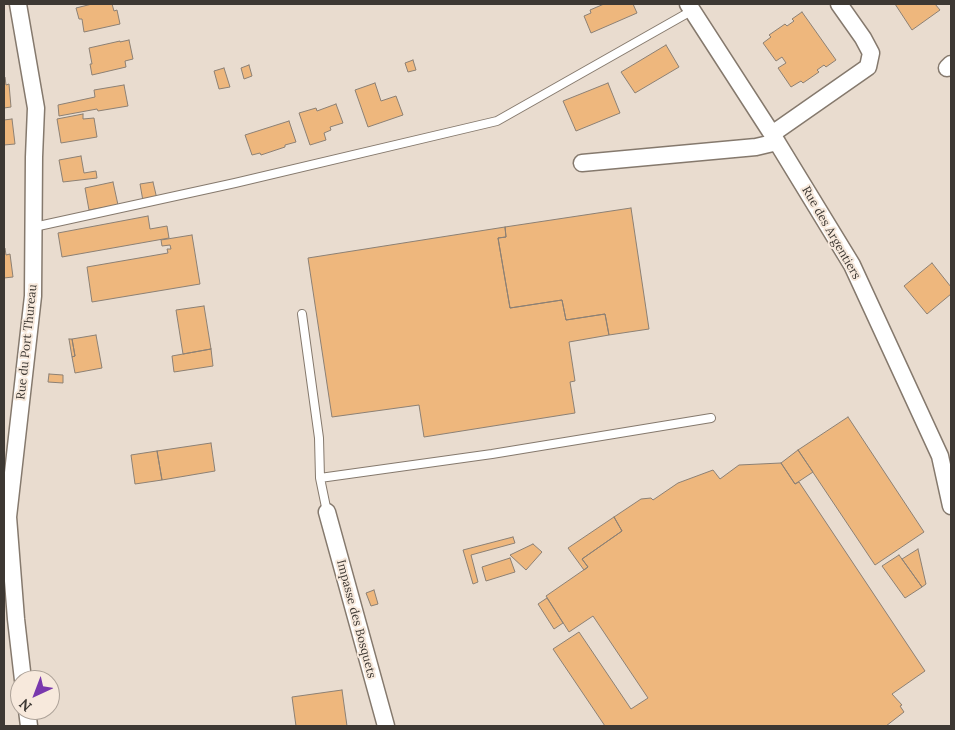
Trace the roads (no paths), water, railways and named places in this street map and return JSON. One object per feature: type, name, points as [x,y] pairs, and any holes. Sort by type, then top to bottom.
[{"type":"street","name":"Rue du Port Thureau","points":[[18,4],[36,108],[33,296],[8,517],[22,670]]},
{"type":"street","points":[[582,163],[756,147],[774,138],[868,67],[871,53],[863,38],[839,4]]},
{"type":"street","name":"Rue des Argentiers","points":[[691,7],[852,265],[946,452],[951,506]]},
{"type":"street","name":"Impasse des Bosquets","points":[[327,512],[386,726]]},
{"type":"lane","points":[[34,227],[235,183],[497,121],[691,7]]},
{"type":"lane","points":[[302,314],[319,438],[320,478],[327,512]]},
{"type":"lane","points":[[320,478],[492,454],[711,418]]}]
